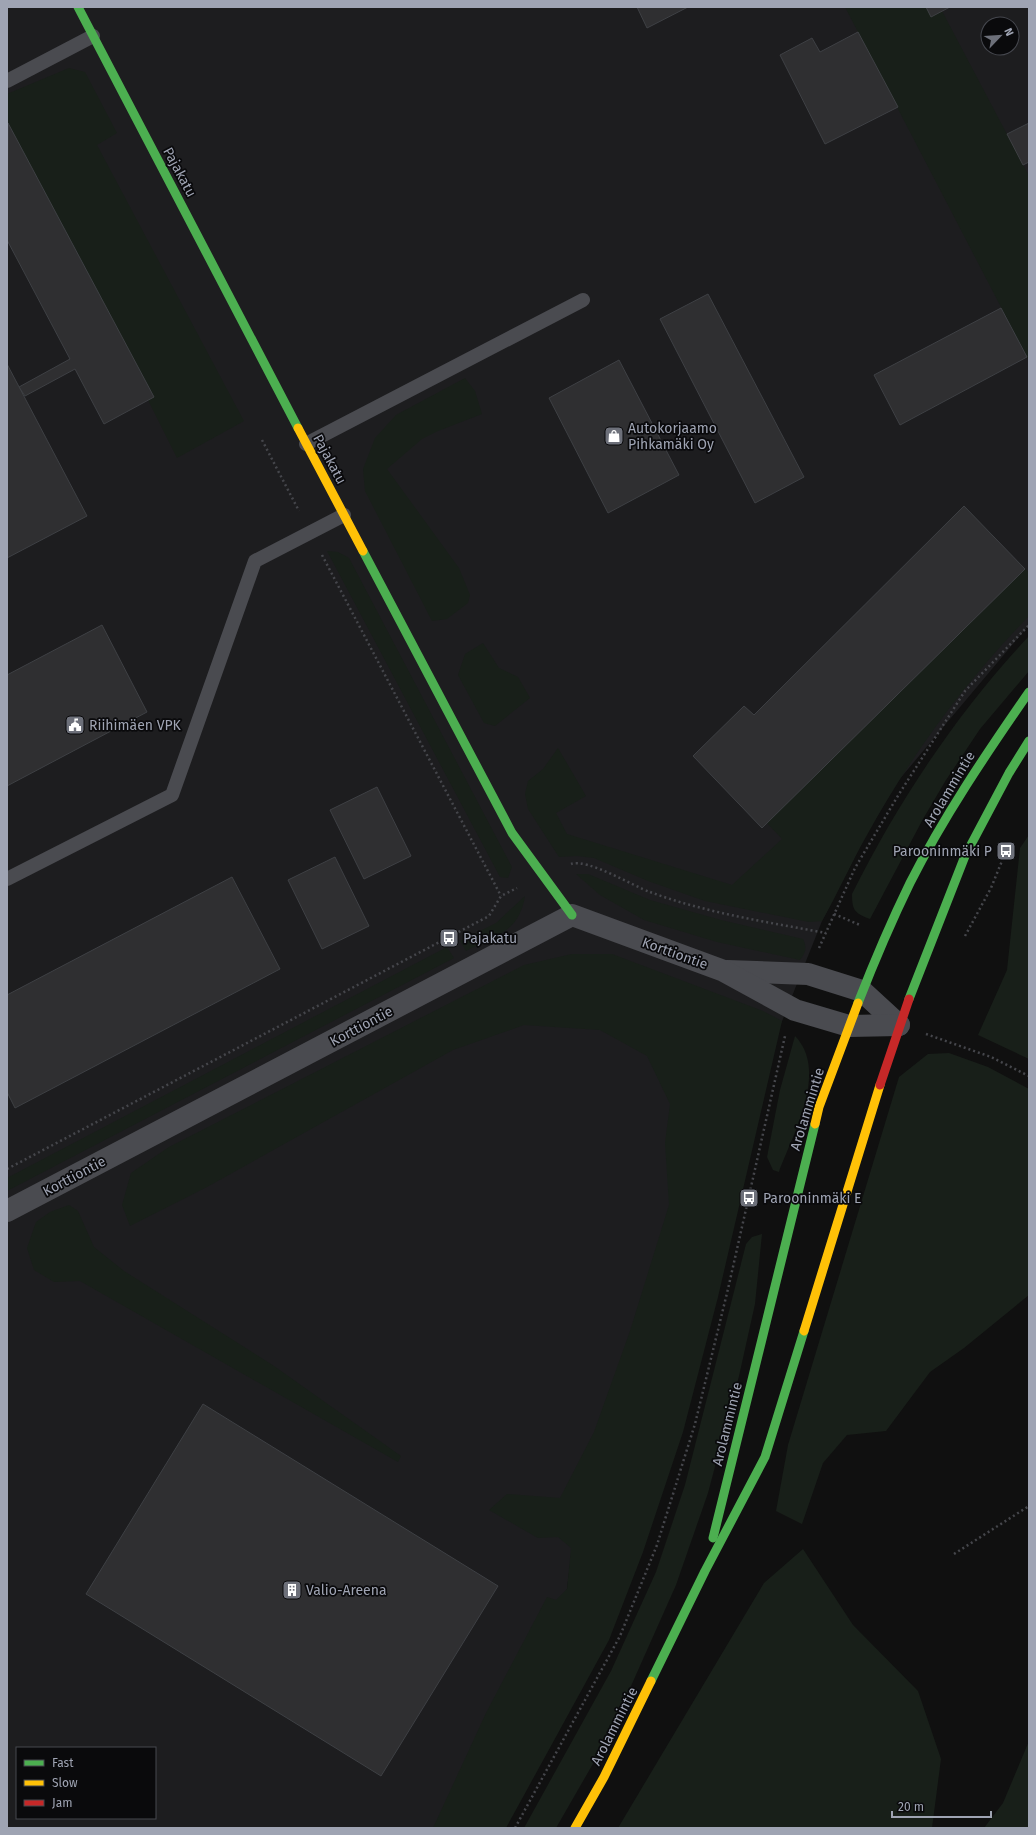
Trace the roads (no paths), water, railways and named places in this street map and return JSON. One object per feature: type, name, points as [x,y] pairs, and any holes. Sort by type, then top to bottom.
[{"type":"street","name":"Pajakatu","points":[[78,7],[306,444],[512,833],[572,915]]},
{"type":"street","name":"Arolammintie","points":[[705,1571],[819,1107],[862,991],[885,936],[911,882],[950,811],[985,755],[1029,692]]},
{"type":"street","name":"Arolammintie","points":[[576,1828],[604,1777],[705,1571],[765,1457],[899,1025],[925,954],[965,856],[1009,773],[1029,741]]},
{"type":"street","name":"Korttiontie","points":[[7,1211],[572,915],[724,971],[795,1010],[849,1026],[899,1025]]},
{"type":"street","name":"Korttiontie","points":[[724,971],[808,974],[862,991],[899,1025]]},
{"type":"lane","points":[[7,81],[93,36]]},
{"type":"lane","points":[[306,444],[583,300]]},
{"type":"lane","points":[[7,879],[172,795],[255,561],[344,515]]},
{"type":"place","name":"Autokorjaamo Pihkamäki Oy","points":[[614,436]]},
{"type":"place","name":"Riihimäen VPK","points":[[75,725]]},
{"type":"place","name":"Parooninmäki P","points":[[1006,851]]},
{"type":"place","name":"Pajakatu","points":[[449,938]]},
{"type":"place","name":"Parooninmäki E","points":[[749,1198]]},
{"type":"place","name":"Valio-Areena","points":[[292,1590]]}]
